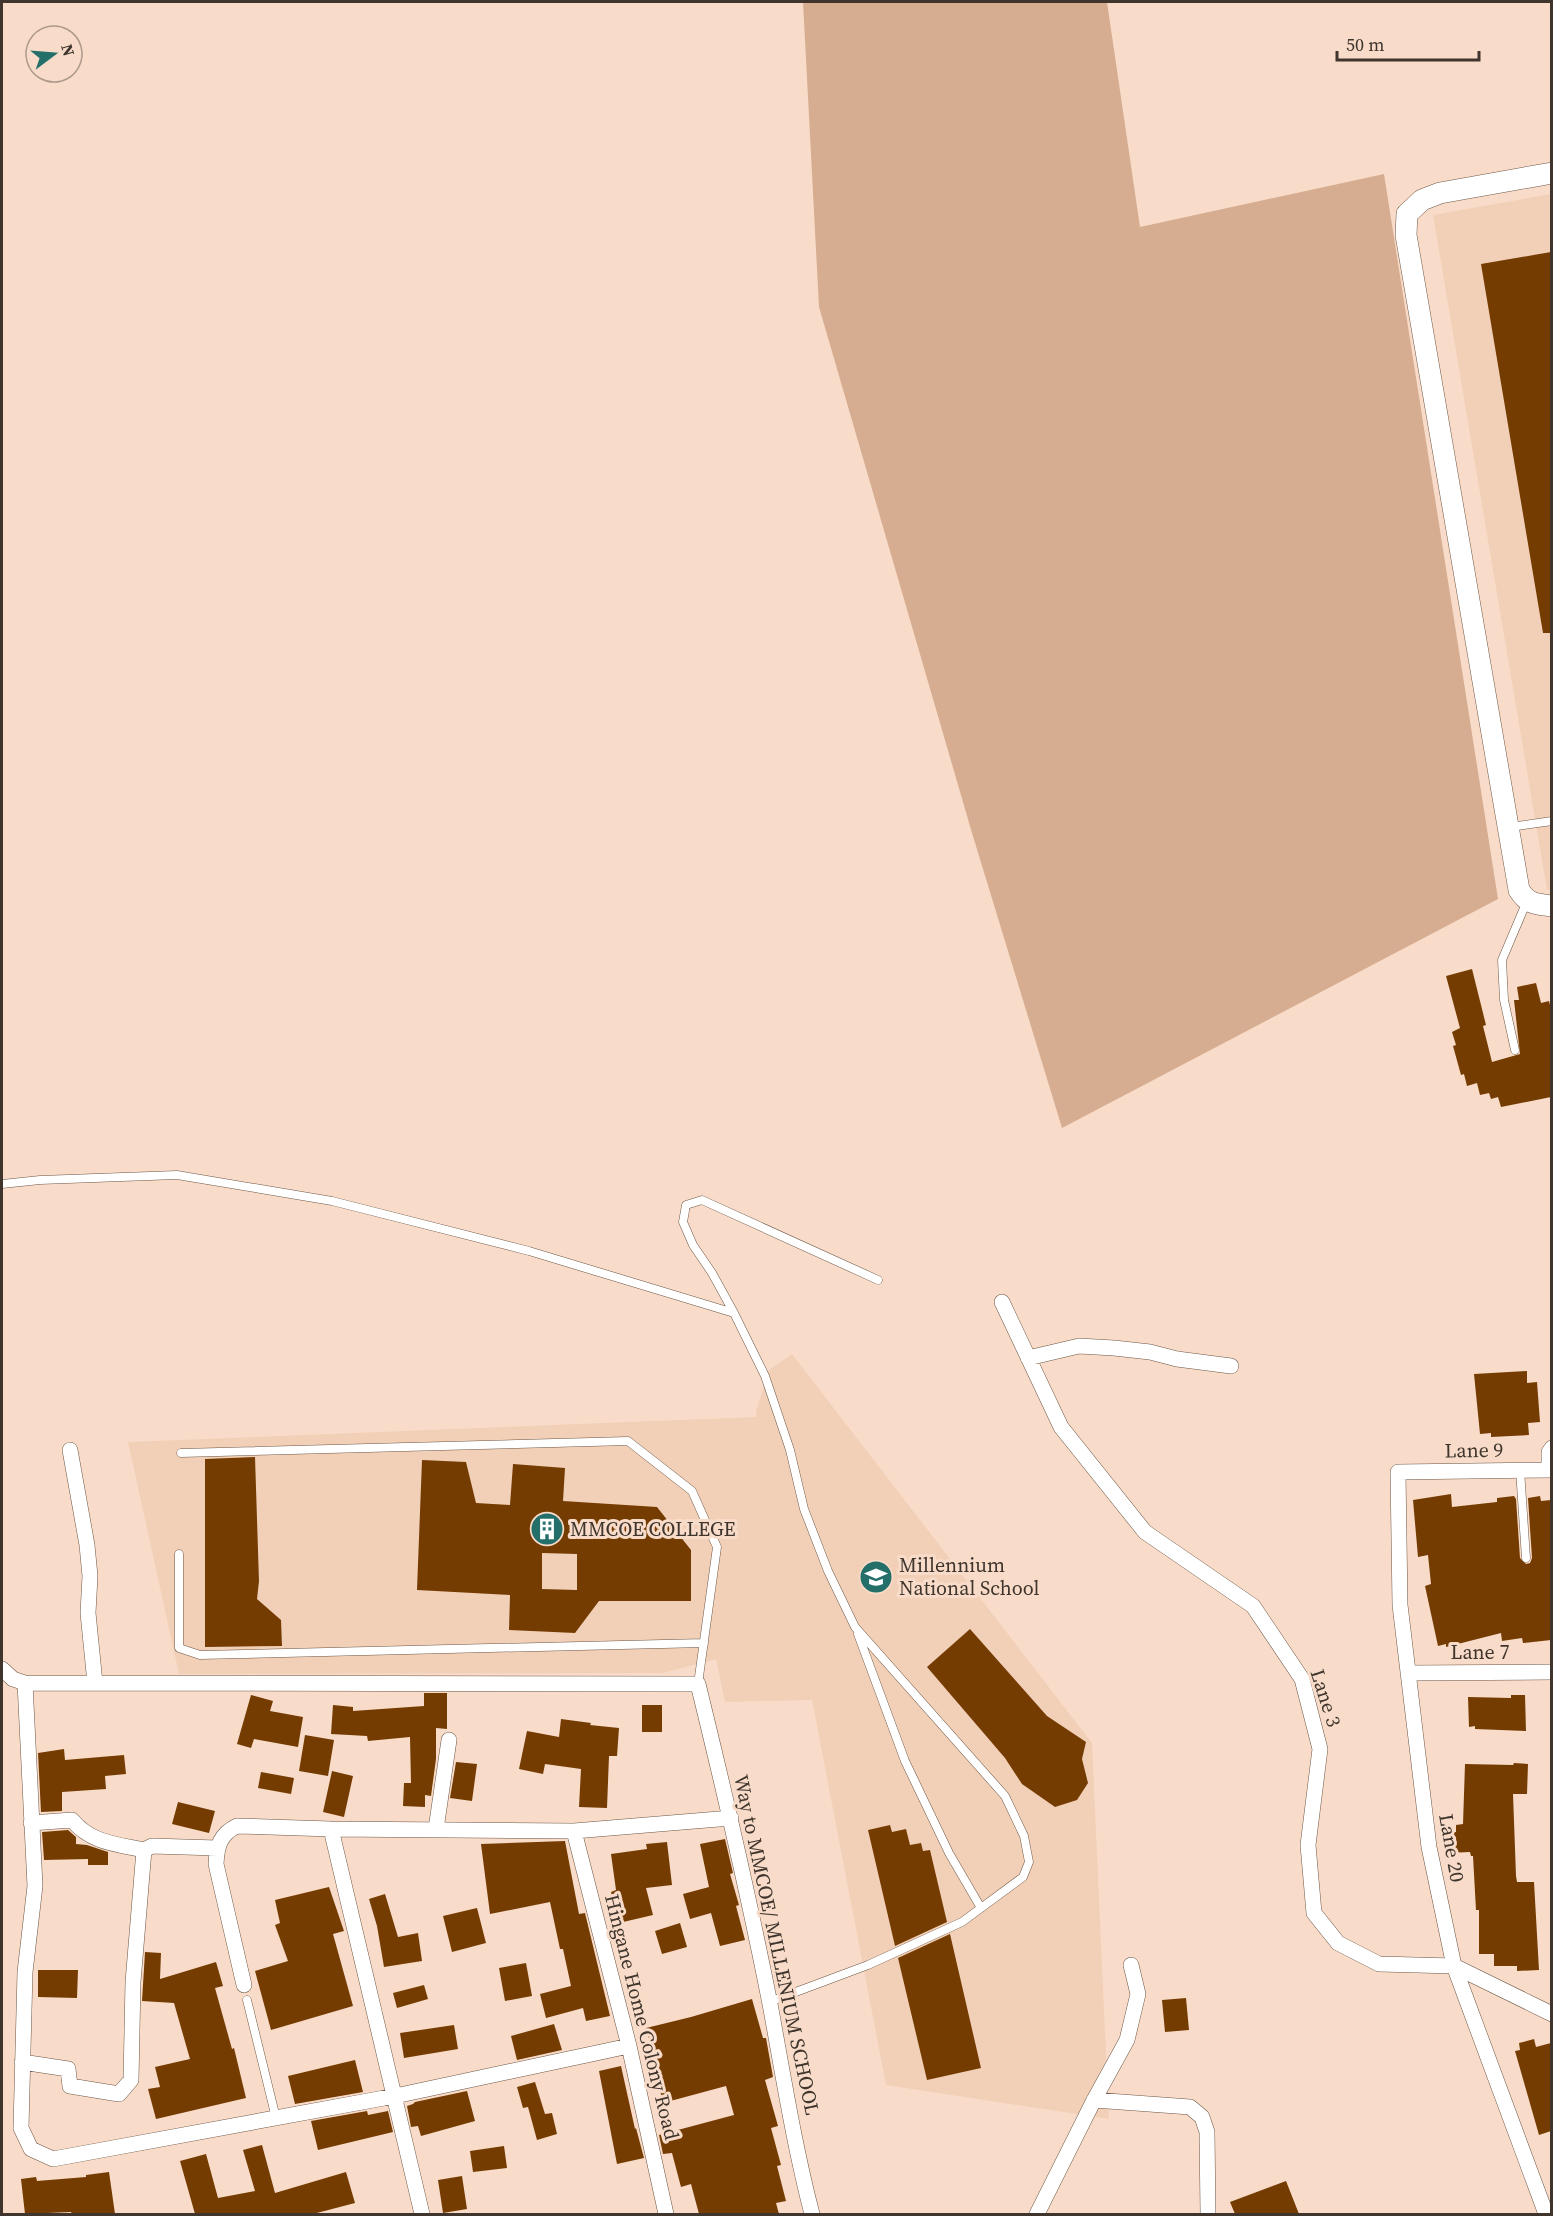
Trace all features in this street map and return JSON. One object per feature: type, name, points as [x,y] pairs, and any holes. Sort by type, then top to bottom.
[{"type":"street","points":[[1551,173],[1440,193],[1422,200],[1407,214],[1406,235],[1519,890],[1527,902],[1551,906]]},
{"type":"street","name":"Lane 3","points":[[1002,1302],[1061,1427],[1145,1532],[1253,1606],[1302,1679],[1320,1749],[1308,1845],[1314,1913],[1338,1943],[1379,1964],[1454,1966],[1551,2014]]},
{"type":"street","points":[[1028,1358],[1079,1346],[1150,1352],[1177,1359],[1231,1366]]},
{"type":"street","points":[[1550,1470],[1549,1452],[1551,1448]]},
{"type":"street","points":[[70,1450],[87,1545],[90,1576],[88,1613],[95,1683]]},
{"type":"street","name":"Lane 9","points":[[1398,1472],[1550,1470]]},
{"type":"street","name":"Lane 20","points":[[1398,1472],[1400,1605],[1429,1846],[1454,1966],[1546,2214]]},
{"type":"street","points":[[2,1669],[13,1679],[25,1683],[698,1684]]},
{"type":"street","name":"Lane 7","points":[[1409,1673],[1551,1672]]},
{"type":"street","points":[[25,1683],[35,1886],[25,1972],[21,2128],[32,2149],[53,2158],[395,2096],[629,2046]]},
{"type":"street","name":"Way to MMCOE/ MILLENIUM SCHOOL","points":[[698,1684],[730,1818],[769,2002],[803,2181],[812,2214]]},
{"type":"street","points":[[436,1829],[449,1740]]},
{"type":"street","points":[[246,1993],[216,1864],[217,1848],[221,1839],[229,1830],[237,1826],[574,1831],[730,1818]]},
{"type":"street","points":[[31,1823],[72,1820],[82,1832],[95,1839],[144,1851],[152,1846],[217,1848]]},
{"type":"street","points":[[331,1829],[422,2214]]},
{"type":"street","name":"Hingane Home Colony Road","points":[[574,1831],[629,2046],[666,2214]]},
{"type":"street","points":[[22,2062],[69,2069],[70,2086],[119,2094],[131,2080],[133,1982],[144,1851]]},
{"type":"street","points":[[1036,2214],[1127,2040],[1138,1994],[1131,1965]]},
{"type":"street","points":[[1094,2100],[1190,2107],[1202,2117],[1207,2132],[1208,2214]]},
{"type":"lane","points":[[1508,827],[1551,821]]},
{"type":"lane","points":[[1515,1050],[1504,1000],[1502,960],[1527,902]]},
{"type":"lane","points":[[2,1184],[40,1180],[177,1175],[332,1201],[529,1251],[734,1313]]},
{"type":"lane","points":[[878,1280],[702,1200],[686,1205],[683,1221],[693,1245],[712,1273],[734,1313],[765,1376],[789,1450],[804,1509],[828,1571],[855,1628],[905,1761],[949,1852],[981,1908]]},
{"type":"lane","points":[[181,1453],[628,1441],[692,1491],[717,1547],[698,1684]]},
{"type":"lane","points":[[1520,1470],[1526,1558]]},
{"type":"lane","points":[[179,1554],[179,1648],[200,1655],[704,1643]]},
{"type":"lane","points":[[769,2002],[868,1965],[962,1922],[1023,1877],[1029,1862],[1024,1836],[1005,1796],[855,1628]]},
{"type":"lane","points":[[246,1993],[276,2118]]},
{"type":"shaded area","points":[[803,2],[1107,2],[1140,227],[1384,174],[1498,899],[1062,1128],[972,833],[819,307]]},
{"type":"shaded area","points":[[1551,194],[1551,890],[1547,890],[1433,215]]},
{"type":"shaded area","points":[[792,1354],[1092,1743],[1109,2119],[886,2085],[812,1700],[725,1702],[716,1659],[663,1673],[179,1674],[128,1442],[756,1417],[769,1370]]},
{"type":"building","points":[[1551,252],[1551,633],[1543,633],[1481,264]]},
{"type":"building","points":[[1472,969],[1486,1025],[1483,1026],[1492,1062],[1520,1054],[1514,1000],[1519,1000],[1517,987],[1536,983],[1541,1003],[1549,1001],[1551,1009],[1551,1097],[1501,1107],[1498,1097],[1491,1099],[1489,1093],[1480,1095],[1477,1083],[1467,1086],[1464,1074],[1461,1075],[1453,1046],[1456,1045],[1452,1032],[1460,1028],[1446,976]]},
{"type":"building","points":[[1527,1371],[1527,1383],[1537,1382],[1540,1422],[1528,1423],[1529,1435],[1491,1437],[1491,1433],[1480,1434],[1474,1374]]},
{"type":"building","points":[[255,1457],[259,1581],[257,1599],[281,1620],[282,1646],[205,1647],[205,1459]]},
{"type":"building","name":"MMCOE COLLEGE","points":[[422,1460],[466,1462],[476,1503],[510,1505],[513,1464],[565,1468],[563,1501],[657,1507],[691,1550],[691,1601],[599,1601],[575,1633],[509,1630],[510,1595],[417,1590]],"holes":[[[542,1553],[577,1554],[577,1590],[542,1589]]]},
{"type":"building","points":[[1451,1494],[1452,1507],[1497,1502],[1497,1498],[1514,1496],[1520,1558],[1526,1564],[1530,1563],[1532,1558],[1528,1498],[1540,1496],[1541,1501],[1551,1500],[1551,1640],[1523,1643],[1522,1638],[1502,1641],[1501,1633],[1446,1647],[1446,1644],[1438,1646],[1425,1586],[1431,1584],[1428,1555],[1418,1557],[1413,1500]]},
{"type":"building","points":[[970,1629],[1047,1716],[1086,1742],[1082,1759],[1088,1783],[1077,1800],[1055,1807],[1022,1784],[1005,1758],[927,1667]]},
{"type":"building","points":[[424,1693],[447,1693],[447,1729],[436,1728],[436,1759],[431,1796],[425,1795],[425,1807],[403,1806],[404,1783],[411,1783],[410,1737],[368,1741],[367,1736],[331,1734],[333,1705],[353,1707],[353,1711],[424,1706]]},
{"type":"building","points":[[251,1695],[273,1701],[270,1711],[303,1717],[298,1747],[254,1739],[251,1748],[237,1744]]},
{"type":"building","points":[[1511,1695],[1525,1695],[1526,1731],[1469,1727],[1468,1697],[1511,1698]]},
{"type":"building","points":[[642,1705],[662,1705],[662,1732],[642,1732]]},
{"type":"building","points":[[561,1719],[619,1728],[617,1756],[609,1756],[607,1808],[579,1807],[581,1769],[545,1764],[543,1774],[519,1769],[527,1731],[559,1737]]},
{"type":"building","points":[[305,1735],[334,1740],[328,1776],[299,1771]]},
{"type":"building","points":[[64,1749],[65,1760],[124,1755],[126,1774],[105,1776],[106,1789],[62,1792],[62,1811],[41,1812],[38,1753]]},
{"type":"building","points":[[456,1762],[477,1764],[472,1801],[450,1798]]},
{"type":"building","points":[[1514,1763],[1528,1764],[1527,1794],[1513,1794],[1516,1876],[1517,1882],[1534,1882],[1539,1970],[1517,1971],[1517,1966],[1494,1966],[1494,1954],[1479,1954],[1479,1910],[1476,1910],[1473,1856],[1470,1852],[1447,1853],[1446,1832],[1456,1832],[1456,1825],[1463,1824],[1465,1764],[1513,1765]]},
{"type":"building","points":[[332,1771],[353,1776],[344,1817],[323,1812]]},
{"type":"building","points":[[261,1772],[294,1778],[291,1794],[258,1788]]},
{"type":"building","points":[[178,1802],[215,1811],[209,1833],[172,1824]]},
{"type":"building","points":[[890,1825],[892,1832],[906,1829],[910,1845],[921,1843],[923,1851],[930,1850],[947,1922],[895,1946],[868,1830]]},
{"type":"building","points":[[68,1830],[76,1837],[76,1844],[108,1852],[108,1865],[88,1865],[88,1859],[44,1860],[42,1832]]},
{"type":"building","points":[[725,1839],[733,1873],[730,1874],[739,1905],[736,1906],[745,1940],[720,1946],[711,1913],[690,1919],[683,1894],[709,1887],[700,1844]]},
{"type":"building","points":[[565,1841],[579,1914],[585,1913],[610,2016],[586,2021],[583,2008],[546,2018],[540,1994],[571,1986],[550,1902],[490,1914],[481,1844]]},
{"type":"building","points":[[667,1842],[672,1885],[646,1888],[653,1915],[619,1923],[611,1892],[616,1890],[611,1854],[647,1849],[646,1844]]},
{"type":"building","points":[[329,1887],[344,1931],[333,1934],[353,2006],[271,2030],[255,1971],[288,1961],[275,1925],[280,1923],[275,1900]]},
{"type":"building","points":[[385,1894],[398,1937],[418,1933],[422,1961],[384,1967],[377,1926],[369,1899]]},
{"type":"building","points":[[477,1908],[486,1943],[452,1952],[443,1916]]},
{"type":"building","points":[[680,1923],[687,1947],[662,1954],[655,1931]]},
{"type":"building","points":[[950,1934],[981,2068],[927,2080],[898,1958]]},
{"type":"building","points":[[145,1952],[161,1953],[160,1979],[216,1962],[223,1986],[215,1988],[232,2049],[234,2048],[246,2098],[156,2119],[148,2089],[160,2087],[155,2067],[190,2059],[174,2003],[142,2001]]},
{"type":"building","points":[[526,1963],[532,1996],[505,2001],[499,1968]]},
{"type":"building","points":[[38,1970],[78,1970],[77,1998],[38,1997]]},
{"type":"building","points":[[424,1985],[428,1999],[397,2008],[393,1993]]},
{"type":"building","points":[[1186,1998],[1189,2030],[1165,2032],[1162,2000]]},
{"type":"building","points":[[752,1999],[763,2038],[766,2038],[773,2077],[765,2080],[778,2126],[771,2128],[781,2165],[777,2166],[786,2201],[776,2203],[779,2214],[699,2214],[691,2184],[681,2187],[672,2153],[663,2154],[659,2135],[734,2115],[726,2086],[663,2103],[659,2085],[662,2084],[646,2028]]},
{"type":"building","points":[[554,2024],[562,2050],[517,2060],[511,2036]]},
{"type":"building","points":[[454,2025],[458,2049],[404,2058],[400,2033]]},
{"type":"building","points":[[1534,2039],[1536,2047],[1551,2043],[1551,2131],[1539,2135],[1515,2051],[1520,2050],[1519,2043]]},
{"type":"building","points":[[355,2060],[363,2092],[295,2104],[288,2076]]},
{"type":"building","points":[[621,2066],[644,2158],[617,2164],[599,2071]]},
{"type":"building","points":[[535,2082],[545,2114],[552,2113],[557,2134],[537,2140],[528,2107],[523,2108],[517,2087]]},
{"type":"building","points":[[467,2091],[475,2121],[421,2136],[418,2126],[411,2127],[407,2106],[415,2102]]},
{"type":"building","points":[[367,2111],[368,2115],[388,2111],[393,2132],[318,2150],[311,2121]]},
{"type":"building","points":[[262,2145],[275,2193],[346,2172],[355,2203],[313,2214],[195,2214],[180,2161],[206,2154],[218,2198],[255,2191],[243,2150]]},
{"type":"building","points":[[504,2146],[507,2168],[473,2172],[470,2151]]},
{"type":"building","points":[[109,2172],[115,2214],[72,2214],[71,2212],[25,2214],[21,2179],[36,2177],[37,2181],[86,2177],[86,2175]]},
{"type":"building","points":[[462,2176],[467,2209],[443,2213],[438,2180]]},
{"type":"building","points":[[1286,2181],[1299,2214],[1235,2214],[1230,2202]]},
{"type":"place","name":"MMCOE COLLEGE","points":[[547,1529]]},
{"type":"place","name":"Millennium National School","points":[[876,1577]]}]
